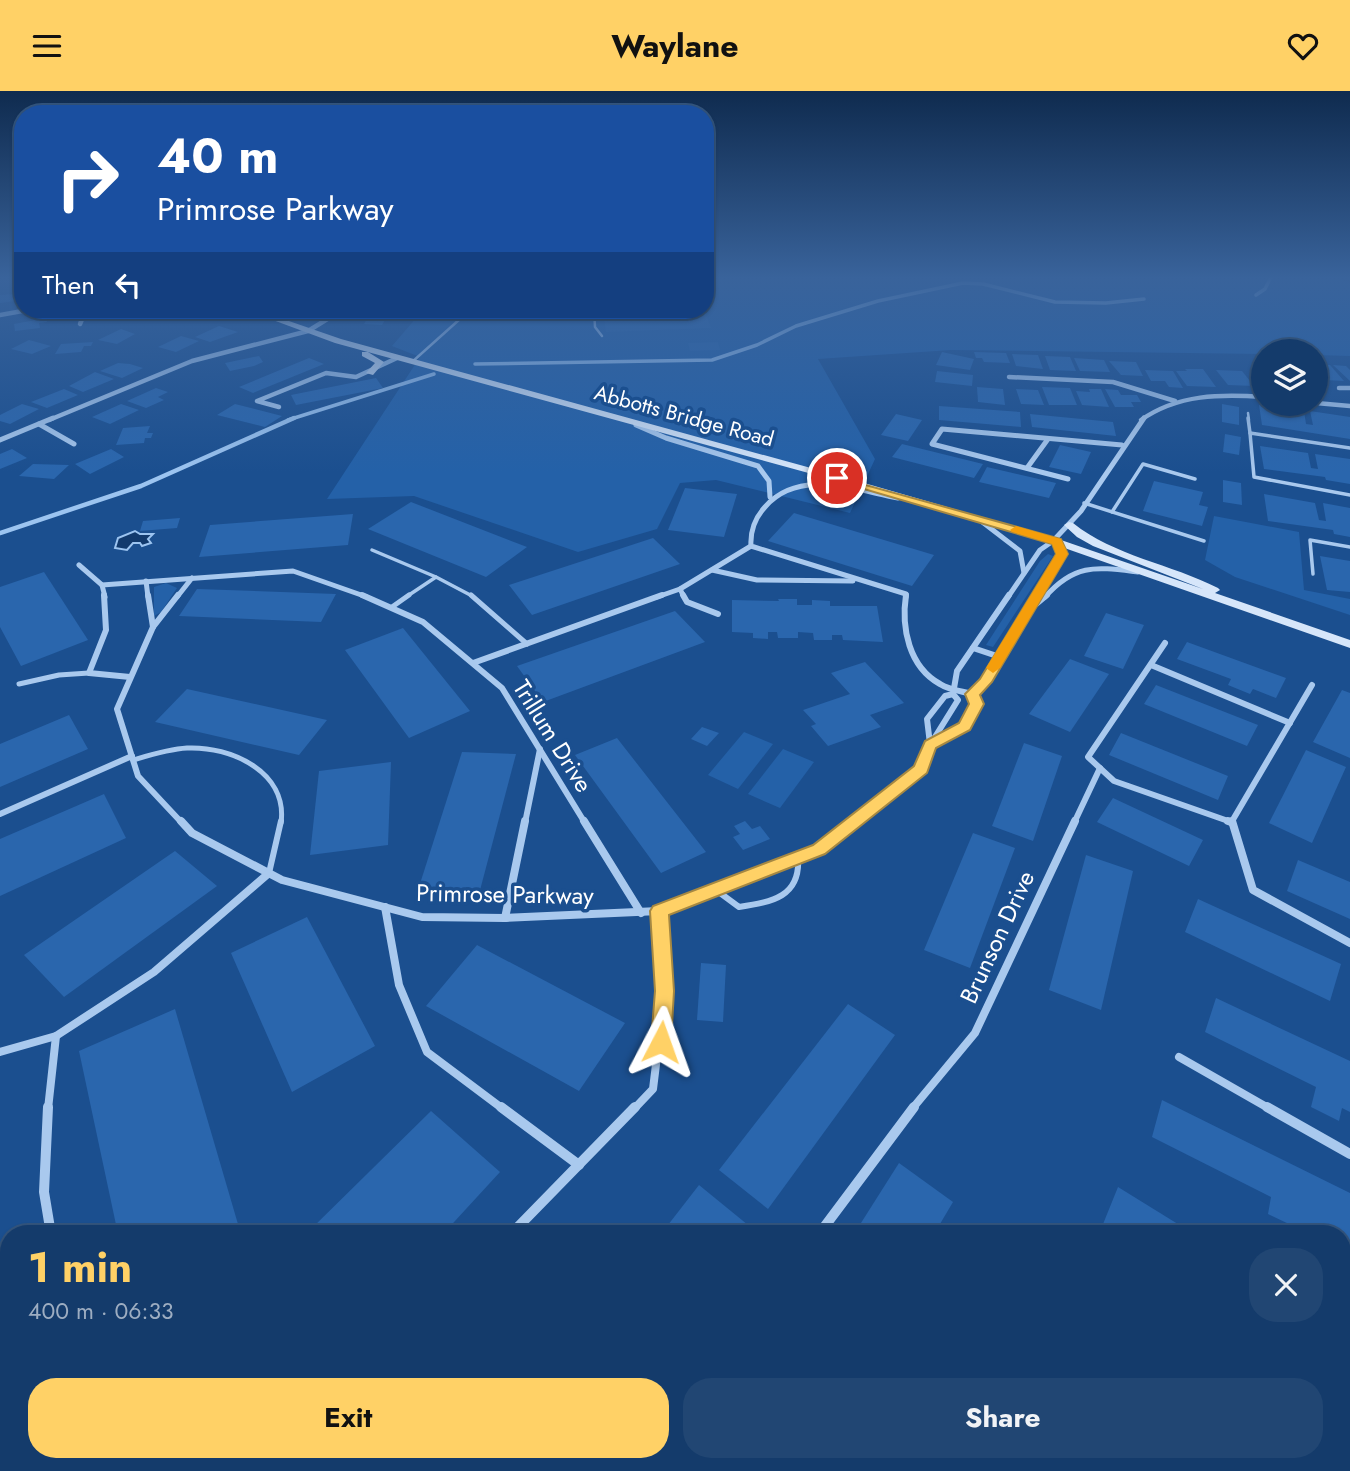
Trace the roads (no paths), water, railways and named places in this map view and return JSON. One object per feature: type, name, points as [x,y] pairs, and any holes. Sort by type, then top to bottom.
[{"type":"main road","name":"Abbotts Bridge Road","points":[[335,343],[379,359],[370,373]]},
{"type":"main road","name":"Abbotts Bridge Road","points":[[346,343],[978,518],[1057,542],[1350,645]]},
{"type":"main road","name":"Abbotts Bridge Road","points":[[1069,525],[1084,538],[1180,572],[1242,607]]},
{"type":"street","points":[[0,440],[192,361],[274,343]]},
{"type":"street","points":[[370,373],[397,358]]},
{"type":"street","points":[[279,407],[257,401],[326,373],[356,377],[397,362],[411,362]]},
{"type":"street","points":[[1009,377],[1113,382],[1176,401]]},
{"type":"street","points":[[1339,388],[1350,388]]},
{"type":"street","points":[[972,694],[985,682],[1062,554],[1057,542],[1139,421],[1149,412],[1176,401],[1219,396],[1251,397]]},
{"type":"street","points":[[1328,404],[1350,406]]},
{"type":"street","points":[[631,422],[666,438],[758,466],[769,481],[770,497]]},
{"type":"street","points":[[39,424],[74,444]]},
{"type":"street","points":[[1069,479],[932,444],[942,429],[1122,446]]},
{"type":"street","points":[[1027,468],[1048,439]]},
{"type":"street","points":[[751,546],[752,524],[770,497],[801,486],[828,484],[913,500]]},
{"type":"street","name":"Abbotts Bridge Road","points":[[978,518],[1020,551],[1024,563],[1023,575]]},
{"type":"street","name":"Primrose Parkway","points":[[192,578],[153,627],[117,709],[138,776],[192,833],[282,880],[422,917],[505,918],[641,913],[659,911],[819,850],[921,769],[930,745],[958,700],[954,691],[957,671],[1040,550],[1057,542]]},
{"type":"street","points":[[472,663],[680,589],[751,546],[906,594],[904,606],[907,642],[919,665],[941,685],[954,691],[972,694]]},
{"type":"street","points":[[79,565],[102,585],[109,612],[103,648],[89,673],[130,677]]},
{"type":"street","points":[[1028,610],[1045,601],[1065,577],[1074,574],[1107,569],[1144,572]]},
{"type":"street","points":[[712,570],[757,580],[864,581]]},
{"type":"street","name":"Trillum Drive","points":[[102,585],[293,571],[392,607],[423,622],[502,688],[641,913]]},
{"type":"street","points":[[146,581],[153,627]]},
{"type":"street","points":[[680,589],[687,602],[719,614]]},
{"type":"street","name":"Brunson Drive","points":[[826,1225],[939,1073],[975,1033],[1100,768],[1088,757],[1166,643]]},
{"type":"street","points":[[973,648],[1000,657]]},
{"type":"street","points":[[1151,665],[1290,723]]},
{"type":"street","points":[[1312,685],[1231,823],[1253,890],[1350,943]]},
{"type":"street","name":"Primrose Parkway","points":[[930,745],[927,719],[945,696],[954,691]]},
{"type":"street","points":[[930,745],[964,726],[976,704],[972,694]]},
{"type":"street","points":[[505,918],[540,749]]},
{"type":"street","points":[[0,814],[133,758]]},
{"type":"street","points":[[1100,768],[1114,781],[1231,823]]},
{"type":"street","points":[[0,1052],[56,1036],[154,972],[269,873]]},
{"type":"street","points":[[385,907],[399,985],[427,1052],[579,1165]]},
{"type":"street","points":[[521,1225],[653,1089],[665,991],[659,911]]},
{"type":"street","points":[[48,1225],[46,1218],[47,1127],[56,1036]]},
{"type":"street","points":[[1179,1057],[1350,1154]]},
{"type":"lane","points":[[411,362],[432,343]]},
{"type":"lane","points":[[1248,413],[1254,477],[1350,495]]},
{"type":"lane","points":[[1250,433],[1350,448]]},
{"type":"lane","points":[[1112,512],[1143,464],[1195,479]]},
{"type":"lane","points":[[1084,503],[1204,541]]},
{"type":"lane","points":[[1313,574],[1311,540],[1350,547]]},
{"type":"lane","points":[[372,550],[458,585],[483,603],[527,644]]},
{"type":"lane","points":[[392,607],[436,577]]},
{"type":"lane","points":[[19,684],[59,675],[89,673]]},
{"type":"lane","points":[[133,758],[190,748],[250,761],[267,776],[282,800],[279,831],[269,873]]},
{"type":"lane","points":[[716,890],[739,907],[768,903],[790,893],[801,870],[798,857]]},
{"type":"waterway","points":[[475,364],[712,360],[760,343]]},
{"type":"waterway","points":[[293,418],[434,374]]},
{"type":"waterway","points":[[0,533],[141,486],[293,418]]},
{"type":"waterway","points":[[288,420],[293,418]]}]
